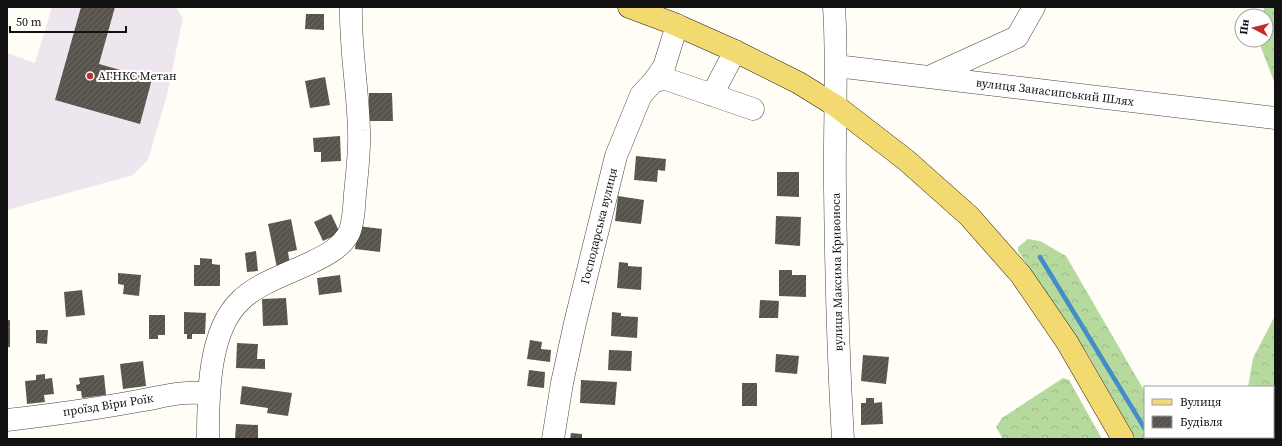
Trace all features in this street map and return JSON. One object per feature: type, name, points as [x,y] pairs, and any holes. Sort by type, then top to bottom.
[{"type":"main road","points":[[629,7],[677,25],[735,51],[799,83],[836,106],[906,160],[969,216],[1021,275],[1068,342],[1123,439]]},
{"type":"street","points":[[208,439],[208,394],[215,352],[222,326],[230,312],[241,300],[259,288],[326,255],[342,244],[350,232],[359,152],[351,7]]},
{"type":"street","name":"вулиця Максима Кривоноса","points":[[834,7],[836,66],[835,187],[837,295],[843,439]]},
{"type":"street","points":[[929,77],[1017,36],[1034,7]]},
{"type":"street","name":"Господарська вулиця","points":[[553,439],[562,383],[573,330],[616,156],[640,95],[654,81],[664,67],[677,25]]},
{"type":"street","points":[[712,95],[735,51]]},
{"type":"street","name":"вулиця Занасипський Шлях","points":[[836,66],[1275,118]]},
{"type":"street","points":[[654,81],[666,79],[753,109]]},
{"type":"street","name":"проїзд Віри Роїк","points":[[7,420],[139,401],[176,393],[194,392],[208,394]]},
{"type":"shaded area","points":[[52,7],[176,7],[183,18],[167,95],[148,160],[133,175],[7,210],[7,53],[35,63]]},
{"type":"green space","points":[[1275,7],[1275,84],[1261,48],[1274,48],[1274,8],[1264,8]]},
{"type":"green space","points":[[1028,239],[1040,241],[1066,256],[1144,390],[1144,438],[1172,439],[1136,439],[1087,353],[1018,251],[1018,247]]},
{"type":"green space","points":[[1275,316],[1275,439],[1248,438],[1274,438],[1274,386],[1248,386],[1253,358]]},
{"type":"green space","points":[[1063,378],[1069,380],[1102,439],[1003,439],[996,427],[1002,418]]},
{"type":"building","points":[[81,7],[115,7],[99,64],[152,79],[140,124],[55,100]]},
{"type":"building","points":[[306,14],[324,14],[324,30],[305,29]]},
{"type":"building","points":[[325,77],[330,105],[310,108],[305,81]]},
{"type":"building","points":[[369,93],[392,93],[393,121],[369,121]]},
{"type":"building","points":[[340,136],[341,161],[321,162],[321,152],[314,152],[313,138]]},
{"type":"building","points":[[636,156],[666,159],[665,171],[658,170],[657,182],[634,180]]},
{"type":"building","points":[[777,172],[799,172],[799,197],[777,196]]},
{"type":"building","points":[[618,196],[644,200],[641,224],[615,221]]},
{"type":"building","points":[[331,214],[340,233],[323,241],[314,222]]},
{"type":"building","points":[[776,216],[801,217],[800,246],[775,244]]},
{"type":"building","points":[[291,219],[297,250],[288,252],[290,265],[277,268],[268,224]]},
{"type":"building","points":[[358,226],[382,229],[380,252],[355,249]]},
{"type":"building","points":[[256,251],[258,271],[247,272],[245,253]]},
{"type":"building","points":[[200,258],[212,259],[212,264],[220,265],[220,286],[194,286],[194,265],[200,265]]},
{"type":"building","points":[[619,262],[628,263],[628,266],[642,267],[641,290],[617,288]]},
{"type":"building","points":[[779,270],[792,270],[792,275],[806,275],[806,297],[779,296]]},
{"type":"building","points":[[118,273],[141,275],[139,296],[123,294],[124,285],[118,284]]},
{"type":"building","points":[[340,275],[342,292],[319,295],[317,278]]},
{"type":"building","points":[[82,290],[85,315],[66,317],[64,292]]},
{"type":"building","points":[[286,298],[288,325],[263,326],[262,299]]},
{"type":"building","points":[[760,300],[779,301],[778,318],[759,318]]},
{"type":"building","points":[[184,312],[206,313],[205,334],[192,334],[192,339],[187,339],[187,334],[184,334]]},
{"type":"building","points":[[612,312],[621,313],[621,316],[638,317],[637,338],[611,336]]},
{"type":"building","points":[[149,315],[165,315],[165,335],[158,335],[158,339],[149,339]]},
{"type":"building","points":[[7,320],[10,320],[10,347],[7,347]]},
{"type":"building","points":[[36,330],[48,330],[47,344],[36,343]]},
{"type":"building","points":[[530,340],[542,342],[541,349],[551,350],[550,362],[527,359]]},
{"type":"building","points":[[237,343],[258,344],[257,359],[265,359],[265,369],[236,368]]},
{"type":"building","points":[[609,350],[632,351],[631,371],[608,370]]},
{"type":"building","points":[[776,354],[799,356],[797,374],[775,372]]},
{"type":"building","points":[[863,355],[889,357],[886,384],[861,381]]},
{"type":"building","points":[[143,361],[146,386],[123,389],[120,364]]},
{"type":"building","points":[[529,370],[545,372],[544,388],[527,386]]},
{"type":"building","points":[[45,374],[45,379],[52,378],[54,394],[44,395],[45,402],[27,404],[25,381],[36,380],[36,375]]},
{"type":"building","points":[[104,375],[106,395],[82,398],[81,391],[77,391],[76,385],[80,384],[79,378]]},
{"type":"building","points":[[581,380],[617,382],[615,405],[580,403]]},
{"type":"building","points":[[742,383],[757,383],[757,406],[742,406]]},
{"type":"building","points":[[242,386],[292,393],[288,416],[267,413],[268,408],[240,404]]},
{"type":"building","points":[[866,398],[874,398],[874,403],[882,402],[883,424],[861,425],[861,403],[866,403]]},
{"type":"building","points":[[236,424],[258,425],[258,439],[235,439]]},
{"type":"building","points":[[571,433],[582,434],[582,439],[570,439]]},
{"type":"waterway","points":[[1040,257],[1144,427]]},
{"type":"place","name":"АГНКС Метан","points":[[90,76]]}]
